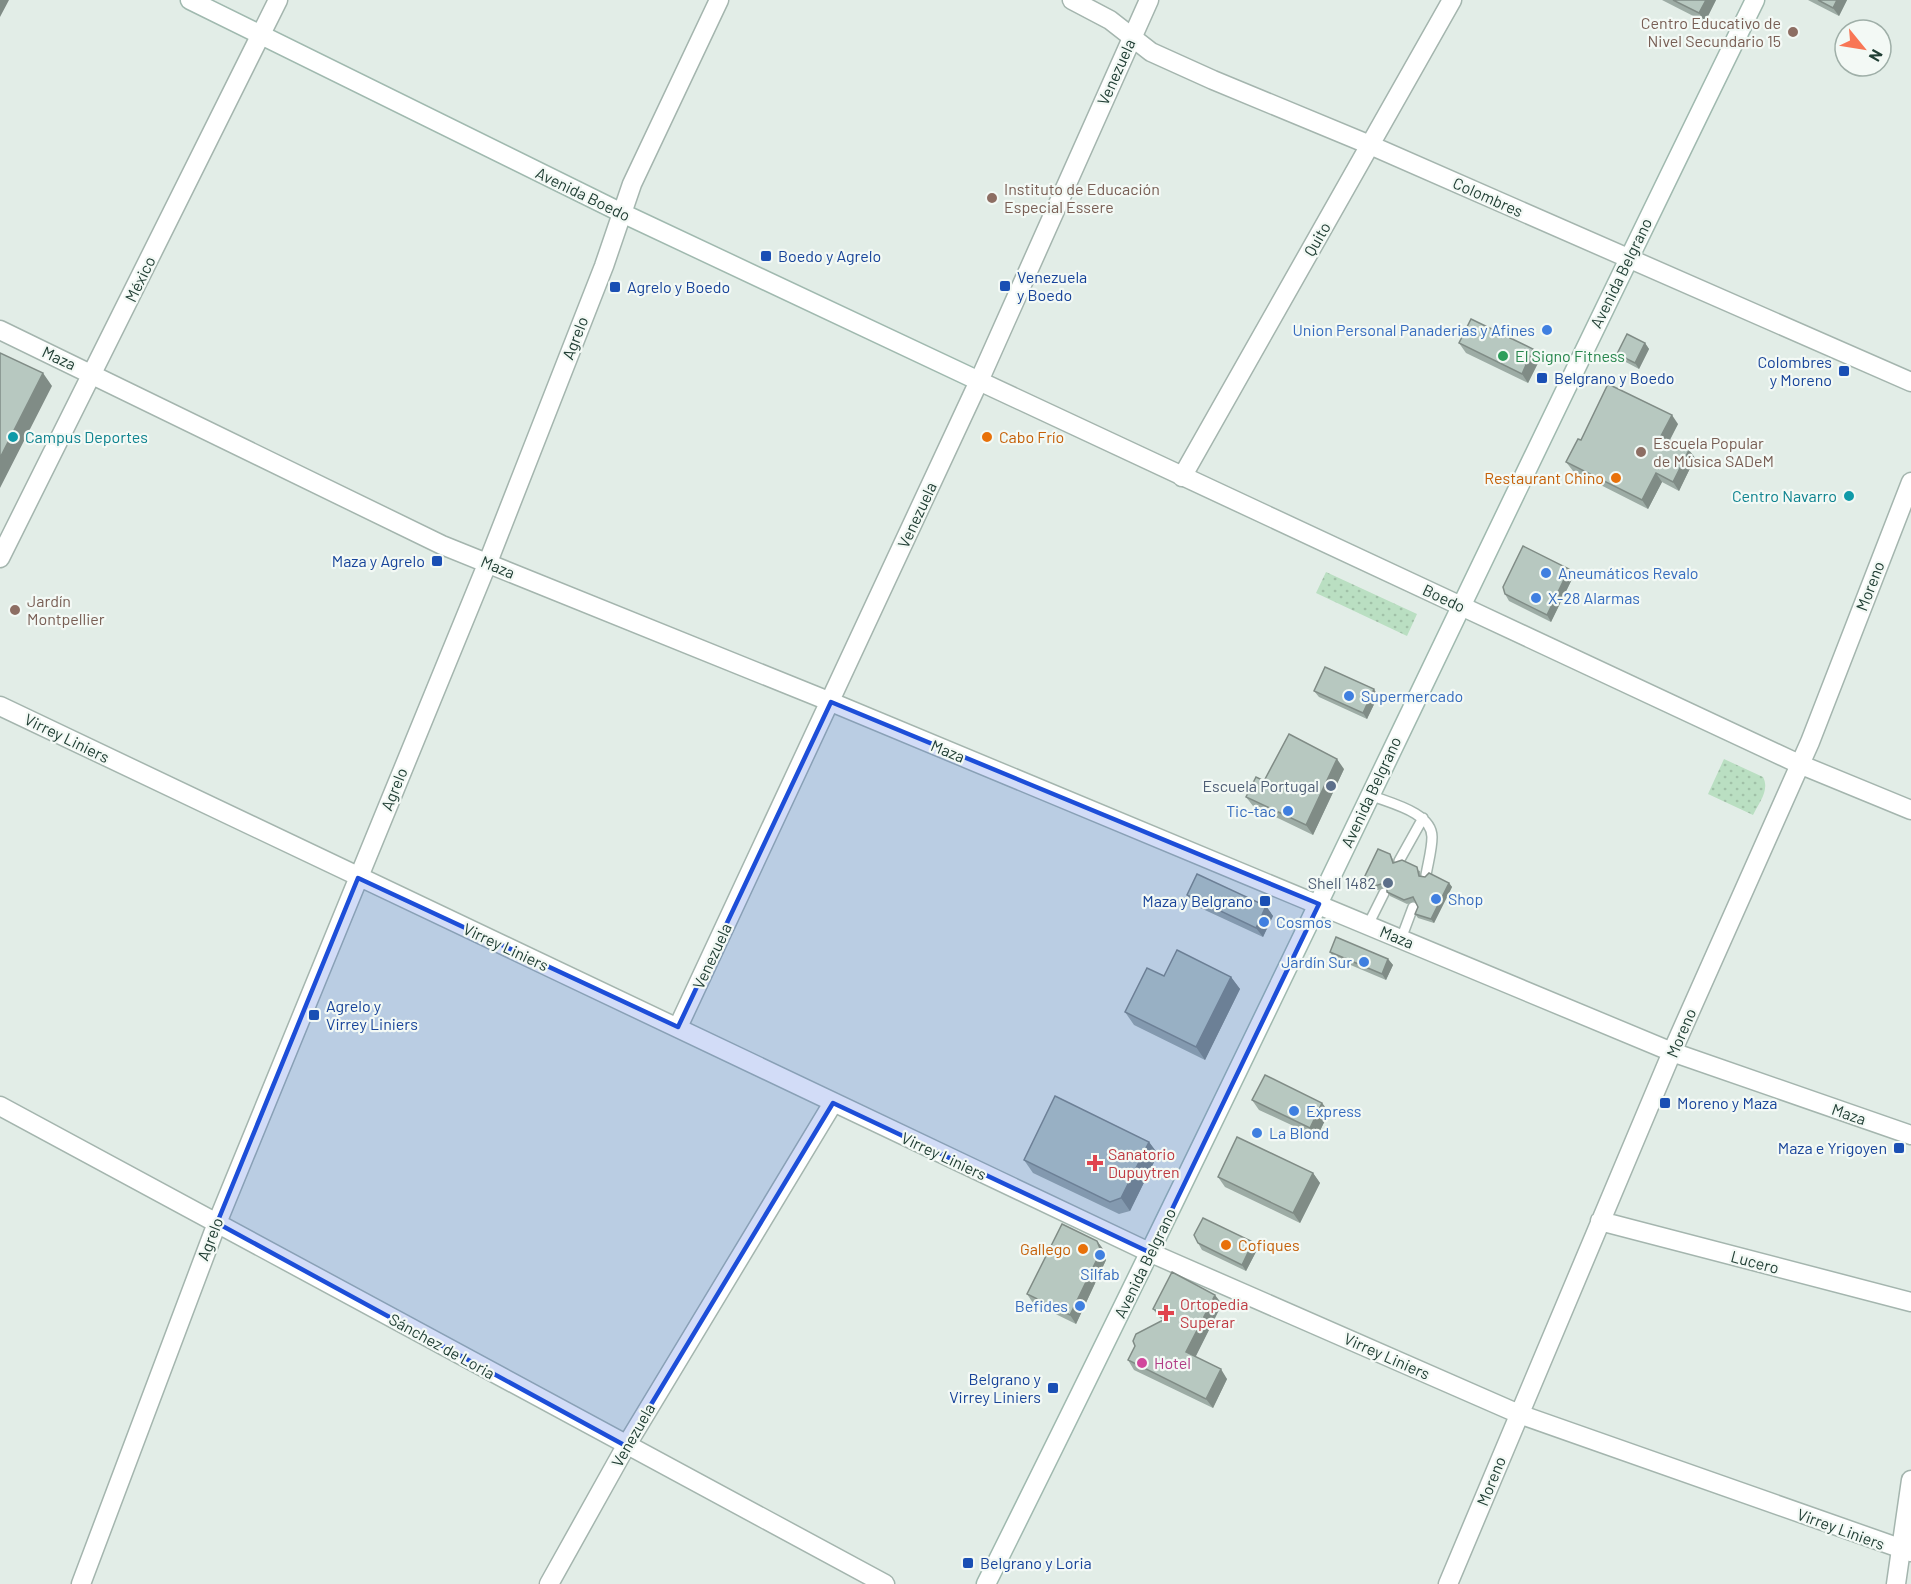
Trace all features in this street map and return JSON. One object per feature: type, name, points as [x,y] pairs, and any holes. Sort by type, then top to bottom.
[{"type":"street","name":"Avenida Boedo","points":[[190,0],[622,213],[979,381]]},
{"type":"street","name":"México","points":[[0,558],[278,0]]},
{"type":"street","name":"Agrelo","points":[[81,1584],[217,1223],[488,562],[604,266],[632,184],[719,0]]},
{"type":"street","name":"Colombres","points":[[1072,0],[1132,35],[1151,52],[1371,145],[1911,382]]},
{"type":"street","name":"Venezuela","points":[[678,1027],[979,381],[1149,0]]},
{"type":"street","name":"Quito","points":[[1182,477],[1452,0]]},
{"type":"street","name":"Avenida Belgrano","points":[[986,1584],[1151,1253],[1628,258],[1755,0]]},
{"type":"street","name":"Maza","points":[[0,330],[441,545],[831,702],[1672,1052],[1911,1135]]},
{"type":"street","name":"Boedo","points":[[979,381],[1799,764],[1911,810]]},
{"type":"street","name":"Moreno","points":[[1448,1584],[1672,1052],[1799,764],[1911,482]]},
{"type":"street","name":"Virrey Liniers","points":[[0,706],[1151,1253],[1519,1414],[1906,1551]]},
{"type":"street","name":"Venezuela","points":[[549,1584],[626,1446],[833,1103]]},
{"type":"street","name":"Sánchez de Loria","points":[[0,1106],[885,1584]]},
{"type":"street","name":"Lucero","points":[[1600,1221],[1911,1302]]},
{"type":"street","points":[[1896,1584],[1906,1551],[1911,1480]]},
{"type":"lane","points":[[1370,795],[1423,818],[1430,825],[1432,837],[1426,874]]},
{"type":"lane","points":[[1399,861],[1423,818]]},
{"type":"lane","points":[[1368,925],[1384,893]]},
{"type":"lane","points":[[1401,939],[1413,908]]},
{"type":"highlighted area","points":[[831,702],[1319,904],[1151,1253],[833,1103],[626,1446],[217,1223],[358,878],[678,1027]]},
{"type":"green space","points":[[1326,572],[1417,614],[1407,636],[1316,593]]},
{"type":"green space","points":[[1724,759],[1763,777],[1764,792],[1753,815],[1708,794]]},
{"type":"building","points":[[1673,0],[1706,0],[1699,13]]},
{"type":"building","points":[[1818,0],[1837,0],[1833,8]]},
{"type":"building","name":"El Signo Fitness","points":[[1471,319],[1533,349],[1522,374],[1459,343]]},
{"type":"building","points":[[1627,334],[1645,343],[1635,363],[1617,354]]},
{"type":"building","points":[[0,353],[43,373],[0,458]]},
{"type":"building","points":[[1608,384],[1672,415],[1661,436],[1689,450],[1673,482],[1656,473],[1642,500],[1566,462],[1578,439],[1581,440]]},
{"type":"building","points":[[1523,546],[1569,569],[1547,615],[1505,594],[1503,587]]},
{"type":"building","name":"Supermercado","points":[[1325,667],[1374,689],[1363,713],[1314,691]]},
{"type":"building","points":[[1289,734],[1337,759],[1306,825],[1246,797],[1256,777],[1264,781]]},
{"type":"building","points":[[1378,849],[1390,854],[1393,863],[1402,860],[1417,867],[1419,876],[1425,877],[1429,873],[1449,883],[1431,919],[1415,914],[1418,907],[1413,897],[1404,900],[1387,892],[1387,886],[1384,883],[1375,886],[1363,880]]},
{"type":"building","points":[[1197,874],[1266,906],[1256,928],[1187,895]]},
{"type":"building","name":"Jardín Sur","points":[[1336,937],[1388,959],[1382,974],[1330,952]]},
{"type":"building","points":[[1177,950],[1231,977],[1196,1047],[1125,1012],[1147,968],[1164,976]]},
{"type":"building","name":"Express","points":[[1265,1075],[1322,1103],[1310,1128],[1252,1100]]},
{"type":"building","name":"Sanatorio Dupuytren","points":[[1055,1096],[1149,1142],[1121,1198],[1110,1202],[1024,1160]]},
{"type":"building","points":[[1237,1137],[1313,1173],[1293,1213],[1218,1177]]},
{"type":"building","name":"Cofiques","points":[[1203,1218],[1253,1242],[1242,1265],[1198,1243],[1194,1235]]},
{"type":"building","points":[[1062,1224],[1097,1241],[1101,1251],[1070,1315],[1027,1294]]},
{"type":"building","points":[[1172,1272],[1215,1295],[1186,1352],[1221,1369],[1206,1399],[1128,1360],[1135,1346],[1133,1341],[1136,1334],[1169,1317],[1153,1309]]},
{"type":"place","name":"Centro Educativo de Nivel Secundario 15","points":[[1793,32]]},
{"type":"place","name":"Instituto de Educación Especial Essere","points":[[992,198]]},
{"type":"place","name":"Boedo y Agrelo","points":[[766,256]]},
{"type":"place","name":"Venezuela y Boedo","points":[[1005,286]]},
{"type":"place","name":"Agrelo y Boedo","points":[[615,287]]},
{"type":"place","name":"Union Personal Panaderias y Afines","points":[[1547,330]]},
{"type":"place","name":"El Signo Fitness","points":[[1503,356]]},
{"type":"place","name":"Colombres y Moreno","points":[[1844,371]]},
{"type":"place","name":"Belgrano y Boedo","points":[[1542,378]]},
{"type":"place","name":"Campus Deportes","points":[[13,437]]},
{"type":"place","name":"Cabo Frío","points":[[987,437]]},
{"type":"place","name":"Escuela Popular de Música SADeM","points":[[1641,452]]},
{"type":"place","name":"Restaurant Chino","points":[[1616,478]]},
{"type":"place","name":"Centro Navarro","points":[[1849,496]]},
{"type":"place","name":"Maza y Agrelo","points":[[437,561]]},
{"type":"place","name":"Aneumáticos Revalo","points":[[1546,573]]},
{"type":"place","name":"X-28 Alarmas","points":[[1536,598]]},
{"type":"place","name":"Jardín Montpellier","points":[[15,610]]},
{"type":"place","name":"Supermercado","points":[[1349,696]]},
{"type":"place","name":"Escuela Portugal","points":[[1331,786]]},
{"type":"place","name":"Tic-tac","points":[[1288,811]]},
{"type":"place","name":"Shell 1482","points":[[1388,883]]},
{"type":"place","name":"Shop","points":[[1436,899]]},
{"type":"place","name":"Maza y Belgrano","points":[[1265,901]]},
{"type":"place","name":"Cosmos","points":[[1264,922]]},
{"type":"place","name":"Jardín Sur","points":[[1364,962]]},
{"type":"place","name":"Agrelo y Virrey Liniers","points":[[314,1015]]},
{"type":"place","name":"Moreno y Maza","points":[[1665,1103]]},
{"type":"place","name":"Express","points":[[1294,1111]]},
{"type":"place","name":"La Blond","points":[[1257,1133]]},
{"type":"place","name":"Maza e Yrigoyen","points":[[1899,1148]]},
{"type":"place","name":"Sanatorio Dupuytren","points":[[1095,1163]]},
{"type":"place","name":"Cofiques","points":[[1226,1245]]},
{"type":"place","name":"Gallego","points":[[1083,1249]]},
{"type":"place","name":"Silfab","points":[[1100,1255]]},
{"type":"place","name":"Befides","points":[[1080,1306]]},
{"type":"place","name":"Ortopedia Superar","points":[[1166,1313]]},
{"type":"place","name":"Hotel","points":[[1142,1363]]},
{"type":"place","name":"Belgrano y Virrey Liniers","points":[[1053,1388]]},
{"type":"place","name":"Belgrano y Loria","points":[[968,1563]]}]
